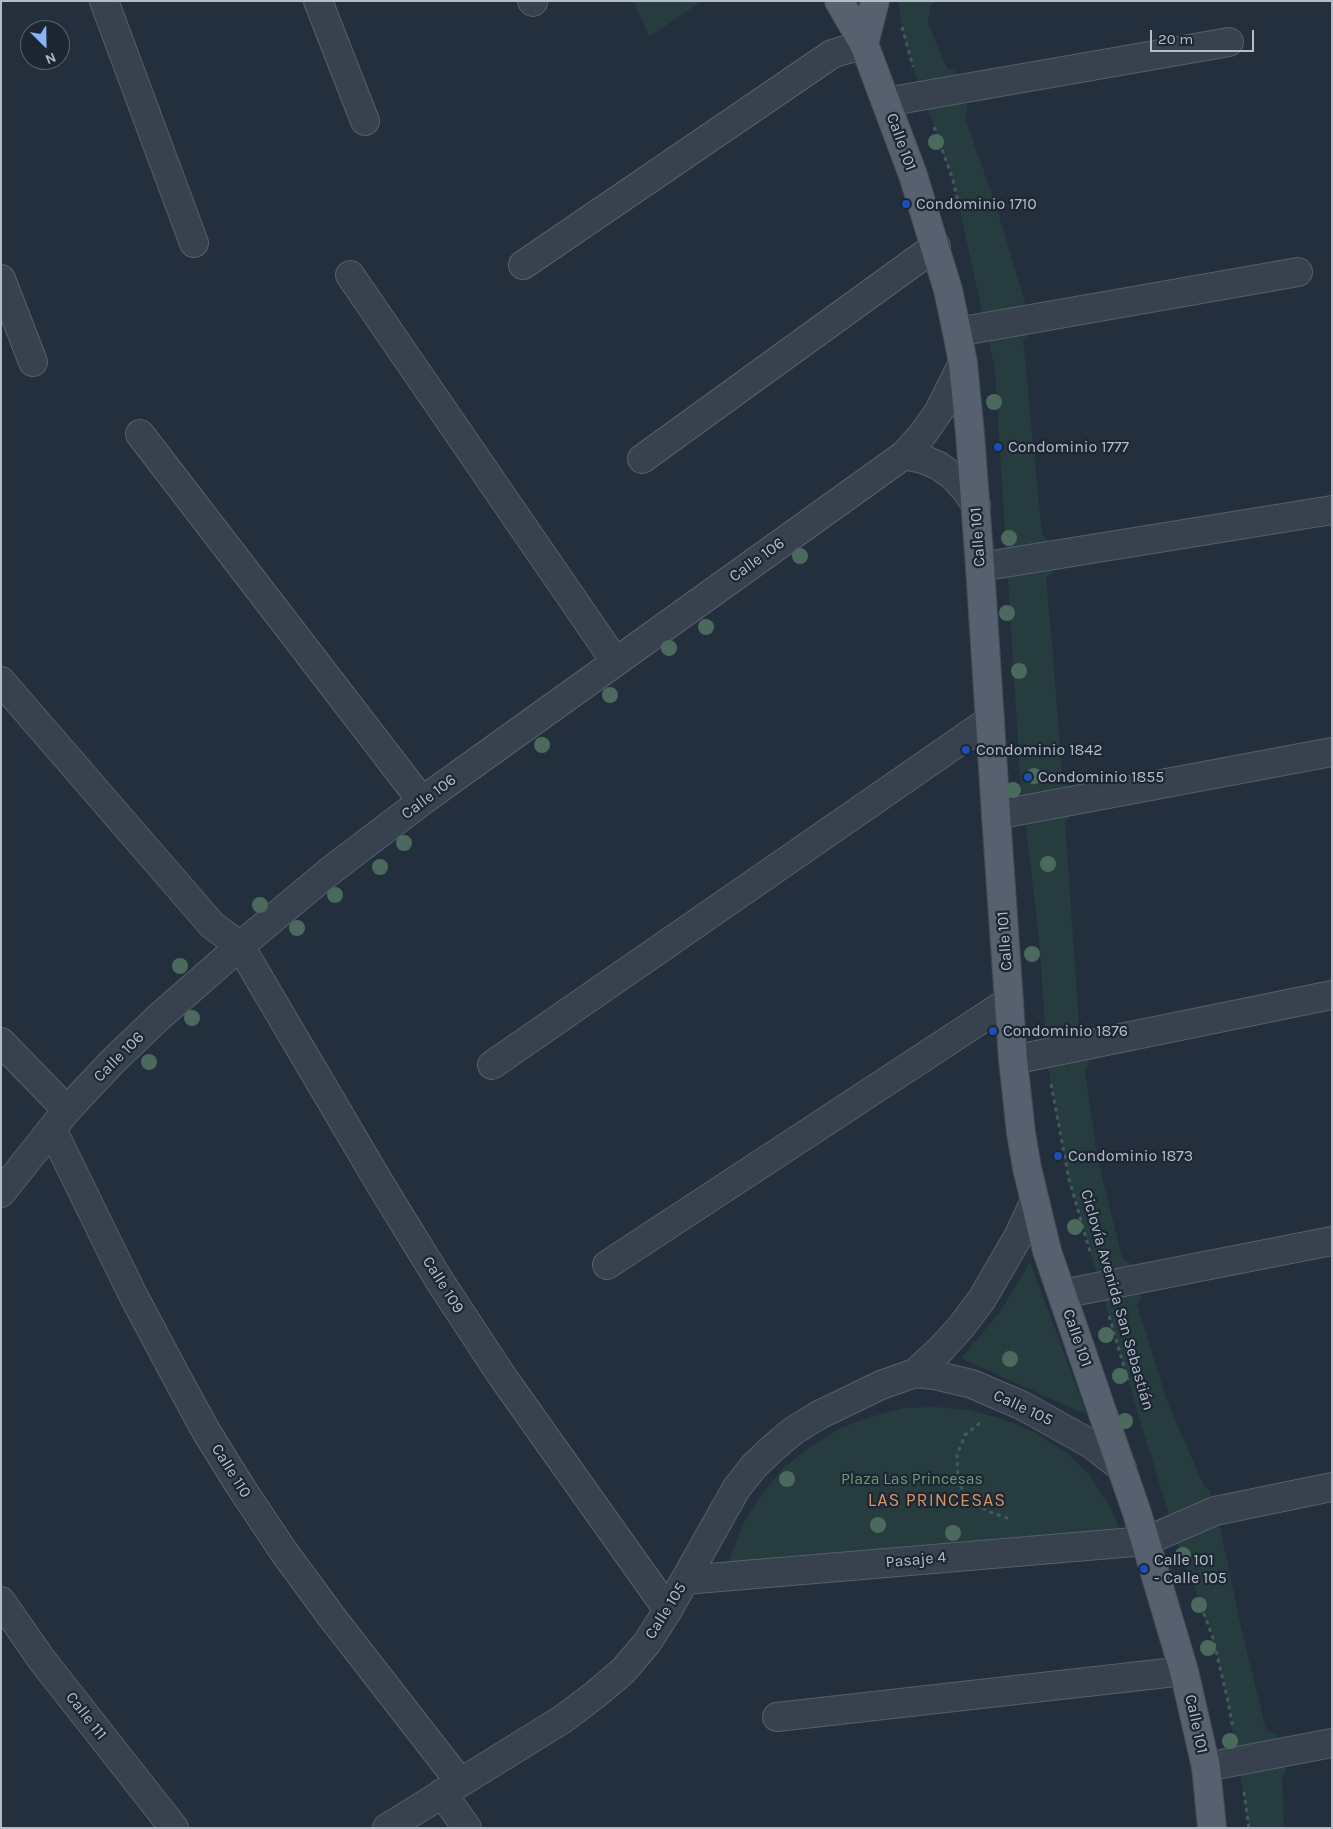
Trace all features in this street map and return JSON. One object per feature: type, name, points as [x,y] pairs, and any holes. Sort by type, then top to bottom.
[{"type":"main road","name":"Calle 101","points":[[839,1],[864,44],[913,175],[936,246],[958,332],[963,364],[976,505],[1013,1060],[1021,1133],[1034,1203],[1047,1251],[1146,1540],[1184,1671],[1206,1767],[1212,1828]]},
{"type":"main road","points":[[864,44],[875,1]]},
{"type":"street","points":[[104,1],[194,243]]},
{"type":"street","points":[[318,1],[365,121]]},
{"type":"street","points":[[886,102],[1228,42]]},
{"type":"street","points":[[523,265],[832,54],[864,44]]},
{"type":"street","points":[[642,459],[936,246]]},
{"type":"street","points":[[958,332],[1298,272]]},
{"type":"street","points":[[350,275],[615,661]]},
{"type":"street","points":[[1,279],[33,362]]},
{"type":"street","name":"Calle 106","points":[[1,1193],[59,1119],[112,1062],[159,1017],[240,946],[330,872],[422,801],[904,454],[923,434],[952,388],[963,364]]},
{"type":"street","points":[[140,434],[422,801]]},
{"type":"street","points":[[904,454],[939,466],[954,477],[976,505]]},
{"type":"street","points":[[980,567],[1332,510]]},
{"type":"street","points":[[1,681],[212,926],[240,946]]},
{"type":"street","points":[[492,1065],[990,720]]},
{"type":"street","points":[[996,815],[1332,752]]},
{"type":"street","name":"Calle 109","points":[[240,946],[439,1280],[502,1376],[668,1610]]},
{"type":"street","points":[[1013,1060],[1332,995]]},
{"type":"street","points":[[607,1265],[1009,1001]]},
{"type":"street","name":"Calle 110","points":[[1,1042],[59,1119],[133,1295],[206,1431],[284,1552],[451,1788],[467,1828]]},
{"type":"street","name":"Calle 105","points":[[387,1828],[562,1719],[596,1694],[629,1664],[668,1610],[736,1489],[754,1466],[773,1448],[819,1415],[881,1386],[915,1373],[941,1349],[982,1299],[1018,1237],[1034,1203]]},
{"type":"street","points":[[1062,1294],[1332,1241]]},
{"type":"street","name":"Calle 105","points":[[915,1373],[934,1375],[972,1384],[1023,1406],[1090,1444],[1122,1468]]},
{"type":"street","name":"Pasaje 4","points":[[686,1580],[1146,1540],[1215,1510],[1332,1488]]},
{"type":"street","name":"Calle 111","points":[[1,1600],[42,1660],[174,1828]]},
{"type":"street","points":[[778,1717],[1184,1671]]},
{"type":"street","points":[[1206,1767],[1332,1743]]},
{"type":"path","points":[[901,22],[912,66],[953,180],[961,218]]},
{"type":"path","name":"Ciclovía Avenida San Sebastián","points":[[1046,1053],[1068,1179],[1129,1385]]},
{"type":"path","points":[[982,1421],[965,1435],[957,1455],[958,1478],[964,1494],[986,1510],[1013,1520]]},
{"type":"path","points":[[1197,1594],[1215,1647],[1228,1701],[1249,1828]]},
{"type":"green space","points":[[634,1],[702,1],[649,37]]},
{"type":"green space","points":[[899,1],[934,1],[930,7],[928,23],[947,68],[954,70],[968,109],[965,118],[996,206],[1024,299],[1028,335],[1023,340],[1042,534],[1049,541],[1053,573],[1046,577],[1062,776],[1067,782],[1071,815],[1065,823],[1079,1023],[1085,1028],[1089,1064],[1085,1071],[1098,1161],[1122,1258],[1130,1263],[1141,1298],[1137,1305],[1167,1401],[1204,1486],[1210,1491],[1266,1730],[1277,1735],[1286,1772],[1282,1776],[1284,1828],[1249,1828],[1228,1701],[1213,1638],[1177,1540],[1069,1179],[1048,1067],[1039,939],[1020,776],[995,370],[953,180],[912,65],[901,22]]},
{"type":"green space","points":[[1030,1262],[1087,1415],[961,1358],[1000,1312]]},
{"type":"green space","name":"Plaza Las Princesas","points":[[936,1407],[970,1410],[1003,1419],[1034,1432],[1067,1453],[1088,1474],[1110,1506],[1120,1530],[726,1568],[743,1523],[762,1495],[783,1468],[809,1448],[838,1429],[870,1417],[903,1408]]},
{"type":"place","name":"Condominio 1710","points":[[906,204]]},
{"type":"place","name":"Condominio 1777","points":[[998,447]]},
{"type":"place","name":"Condominio 1842","points":[[966,750]]},
{"type":"place","name":"Condominio 1855","points":[[1028,777]]},
{"type":"place","name":"Condominio 1876","points":[[993,1031]]},
{"type":"place","name":"Condominio 1873","points":[[1058,1156]]},
{"type":"place","name":"Calle 101 - Calle 105","points":[[1144,1569]]},
{"type":"district","name":"LAS PRINCESAS","points":[[937,1501]]}]
